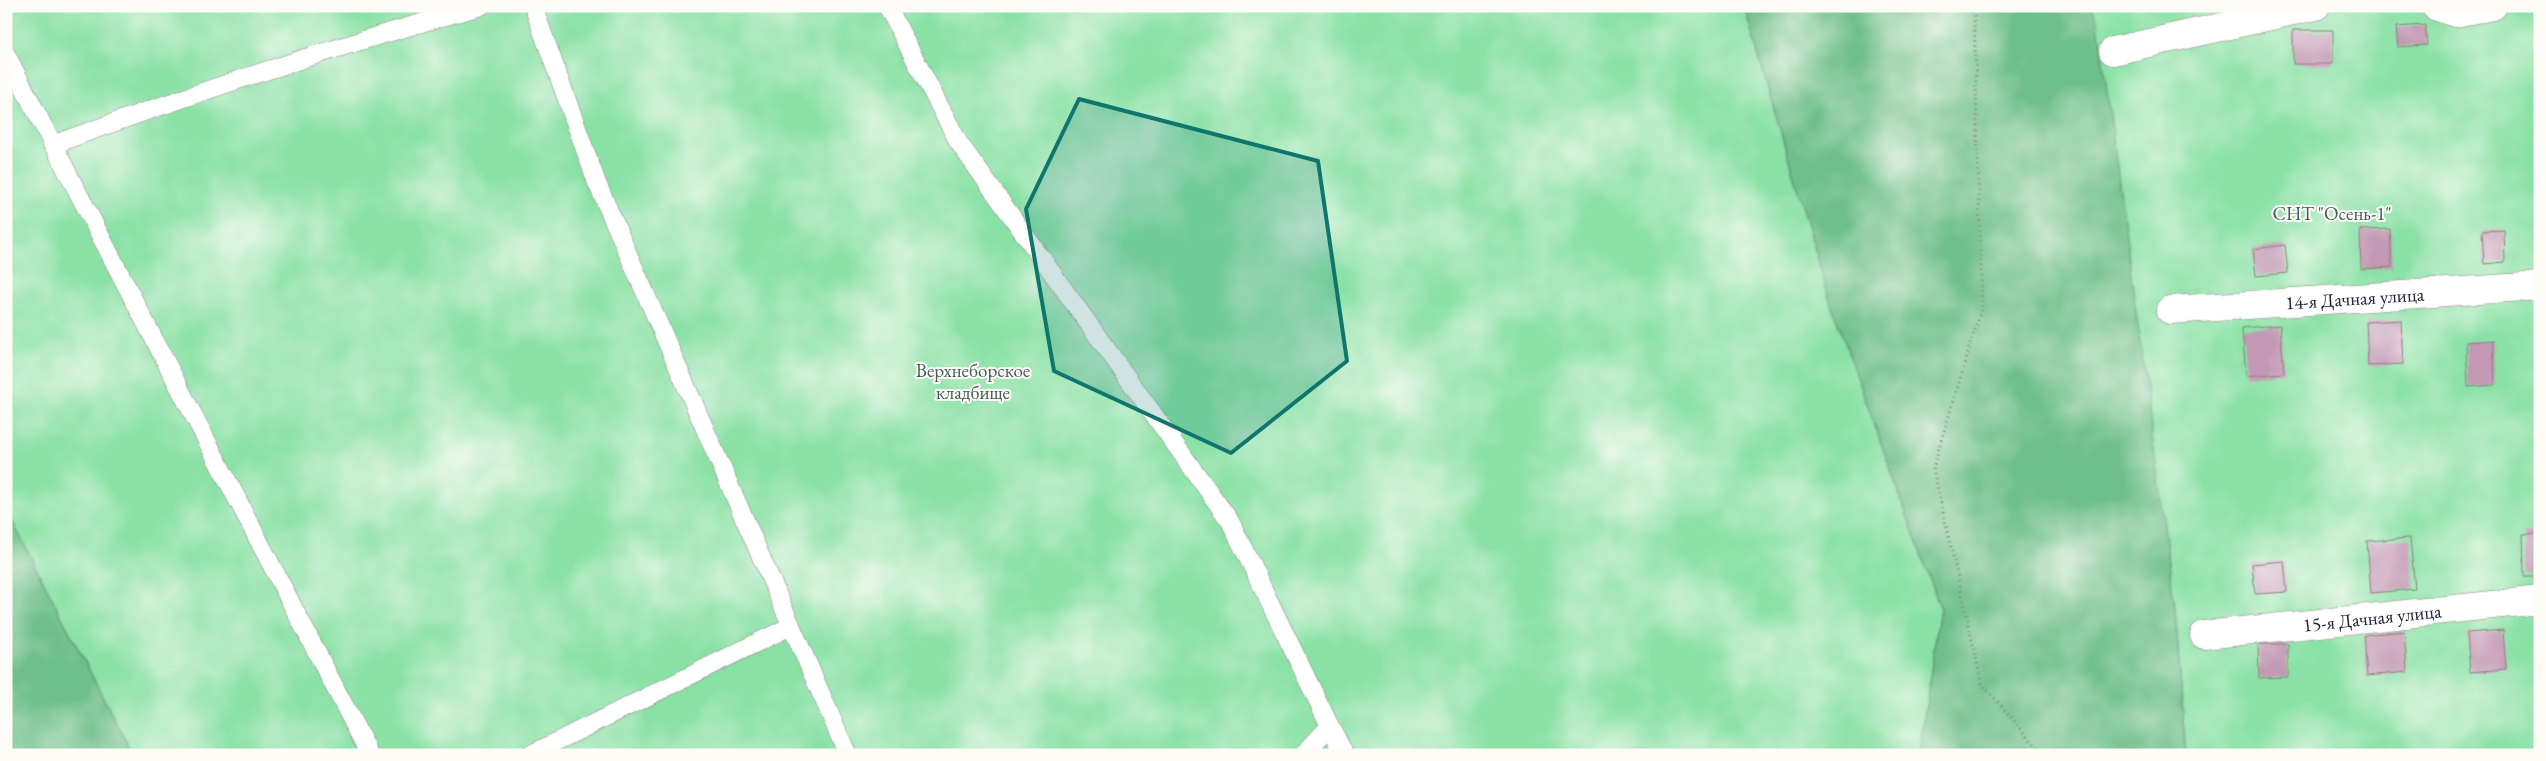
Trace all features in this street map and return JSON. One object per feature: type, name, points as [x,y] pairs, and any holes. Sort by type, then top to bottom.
[{"type":"street","points":[[2113,51],[2316,6]]},
{"type":"street","points":[[2436,6],[2455,13],[2493,6]]},
{"type":"street","name":"14-я Дачная улица","points":[[2170,310],[2540,286]]},
{"type":"street","name":"15-я Дачная улица","points":[[2204,635],[2540,600]]},
{"type":"lane","points":[[52,145],[177,99],[359,40],[482,6]]},
{"type":"lane","points":[[533,6],[597,183],[848,755]]},
{"type":"lane","points":[[887,6],[959,142],[1230,521],[1345,755]]},
{"type":"lane","points":[[6,54],[370,755]]},
{"type":"lane","points":[[529,755],[792,626]]},
{"type":"lane","points":[[1303,755],[1330,726]]},
{"type":"path","points":[[1971,6],[1974,25],[1982,307],[1933,468],[1982,684],[2044,755]]},
{"type":"highlighted area","points":[[1079,99],[1318,161],[1347,361],[1231,453],[1054,371],[1026,209]]},
{"type":"green space","name":"Верхнеборское кладбище","points":[[6,6],[1744,6],[1831,304],[1940,607],[1919,755],[133,755],[6,509]]},
{"type":"green space","points":[[1744,6],[2091,6],[2098,22],[2175,608],[2186,755],[1919,755],[1940,607],[1831,304]]},
{"type":"green space","name":"СНТ \"Осень-1\"","points":[[2091,6],[2540,6],[2540,755],[2186,755],[2175,608]]},
{"type":"green space","points":[[6,509],[133,755],[6,755]]},
{"type":"building","points":[[2425,25],[2427,45],[2398,47],[2396,27]]},
{"type":"building","points":[[2293,30],[2333,30],[2333,64],[2293,64]]},
{"type":"building","points":[[2390,229],[2392,267],[2361,269],[2360,230]]},
{"type":"building","points":[[2504,230],[2505,262],[2484,264],[2482,231]]},
{"type":"building","points":[[2285,245],[2288,273],[2256,276],[2253,249]]},
{"type":"building","points":[[2401,320],[2403,364],[2368,366],[2366,322]]},
{"type":"building","points":[[2280,325],[2284,373],[2246,376],[2242,328]]},
{"type":"building","points":[[2493,340],[2495,385],[2468,387],[2466,342]]},
{"type":"building","points":[[2523,534],[2540,534],[2540,576],[2524,576]]},
{"type":"building","points":[[2410,538],[2415,589],[2371,593],[2367,541]]},
{"type":"building","points":[[2284,561],[2287,592],[2255,594],[2252,564]]},
{"type":"building","points":[[2503,630],[2506,669],[2470,672],[2467,633]]},
{"type":"building","points":[[2404,631],[2407,672],[2367,676],[2364,635]]},
{"type":"building","points":[[2258,644],[2288,644],[2288,677],[2259,678]]}]
